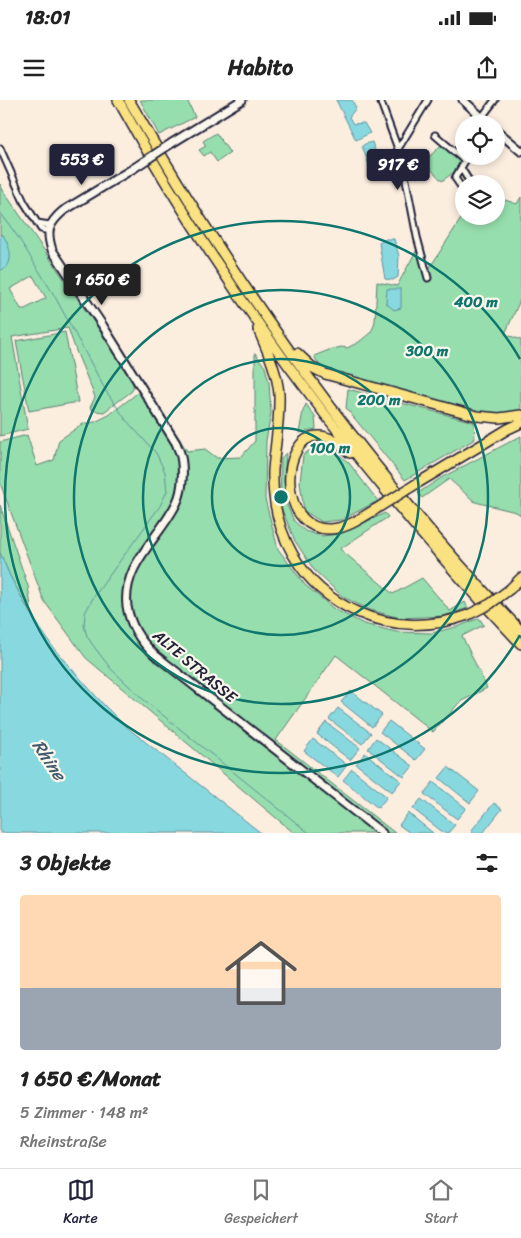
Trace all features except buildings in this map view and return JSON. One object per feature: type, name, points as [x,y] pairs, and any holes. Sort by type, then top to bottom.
[{"type":"highway","points":[[118,100],[172,192],[248,310],[307,391],[361,461],[454,571],[521,644]]},
{"type":"highway","points":[[128,100],[214,242],[321,394],[385,477],[521,631]]},
{"type":"highway","points":[[248,310],[269,353],[279,394],[273,470],[273,492],[276,512],[287,545],[303,570],[314,582],[335,600],[364,616],[395,624],[426,625],[442,623],[468,615],[490,604],[521,578]]},
{"type":"highway","points":[[277,334],[313,368],[334,377],[477,416],[499,418],[521,415]]},
{"type":"highway","points":[[361,461],[330,438],[320,436],[310,438],[301,443],[293,459],[290,482],[293,501],[300,517],[314,526],[323,528],[339,528],[356,521],[501,433],[521,423]]},
{"type":"street","points":[[0,148],[24,202],[41,229],[49,228],[54,219],[63,211],[242,100]]},
{"type":"street","points":[[380,100],[398,149],[428,278]]},
{"type":"street","points":[[398,149],[428,100]]},
{"type":"street","points":[[463,100],[480,115]]},
{"type":"street","points":[[484,115],[496,100]]},
{"type":"street","points":[[435,135],[455,149]]},
{"type":"street","points":[[505,138],[521,151]]},
{"type":"street","points":[[456,175],[463,165]]},
{"type":"street","points":[[461,168],[465,175]]},
{"type":"street","name":"ALTE STRASSE","points":[[49,228],[52,250],[103,326],[181,454],[182,477],[178,501],[141,556],[130,578],[126,599],[134,628],[146,646],[155,655],[382,833]]},
{"type":"green space","points":[[140,100],[187,100],[195,117],[159,135]]},
{"type":"green space","points":[[216,133],[230,153],[217,162],[210,152],[204,156],[199,150],[206,146],[203,141]]},
{"type":"green space","points":[[442,144],[455,155],[455,165],[458,165],[454,172],[442,181],[424,162]]},
{"type":"green space","points":[[0,184],[131,376],[132,391],[104,412],[95,411],[90,408],[95,397],[68,328],[12,337],[28,429],[0,436],[0,268],[2,269],[3,235],[0,235]],"holes":[[[33,276],[46,298],[25,309],[21,309],[10,289]]]},
{"type":"green space","points":[[521,197],[521,298],[505,334],[521,340],[521,412],[499,415],[476,412],[350,378],[321,368],[314,356],[341,347],[347,348],[359,342],[370,333],[375,321],[377,282],[397,286],[416,251],[427,272],[457,225],[505,225],[505,200],[517,204]]},
{"type":"green space","points":[[65,332],[78,402],[29,411],[16,341]]},
{"type":"green space","points":[[255,353],[265,367],[269,382],[271,413],[266,441],[265,499],[278,549],[305,585],[334,609],[364,624],[396,632],[432,633],[460,626],[479,618],[484,625],[462,636],[487,688],[460,702],[433,732],[336,655],[276,740],[395,833],[294,833],[86,658],[44,601],[0,483],[0,442],[27,435],[37,466],[54,460],[59,440],[83,424],[95,422],[109,415],[140,391],[154,412],[160,408],[187,451],[205,449],[217,458],[241,457],[255,441]]},
{"type":"green space","points":[[348,389],[474,422],[475,439],[405,480],[346,408]]},
{"type":"green space","points":[[306,404],[315,417],[316,429],[299,433],[303,411]]},
{"type":"green space","points":[[521,436],[521,515],[516,512],[475,502],[449,479],[422,498],[418,493],[441,478]]},
{"type":"green space","points":[[316,446],[331,447],[349,463],[378,501],[341,520],[322,522],[304,511],[300,482],[303,455]]},
{"type":"green space","points":[[286,453],[284,481],[286,503],[294,521],[305,531],[321,536],[340,534],[385,513],[388,517],[340,549],[393,594],[422,578],[450,611],[465,602],[468,608],[444,616],[400,618],[370,610],[343,597],[314,570],[295,541],[280,505],[281,458]]},
{"type":"green space","points":[[0,505],[28,586],[31,607],[29,611],[0,553]]},
{"type":"water","points":[[336,100],[352,100],[356,108],[349,117],[353,124],[364,123],[370,133],[356,140]]},
{"type":"water","points":[[372,142],[383,172],[379,178],[374,178],[362,146]]},
{"type":"water","points":[[0,235],[3,235],[9,247],[10,256],[6,268],[1,270],[0,268]]},
{"type":"water","points":[[386,239],[394,239],[399,256],[398,277],[393,280],[385,279],[379,243]]},
{"type":"water","points":[[387,289],[401,289],[401,308],[394,310],[386,303]]},
{"type":"water","name":"Rhine","points":[[0,553],[29,611],[54,649],[104,705],[124,725],[261,833],[0,833]]},
{"type":"water","points":[[351,691],[382,715],[372,727],[341,702]]},
{"type":"water","points":[[338,708],[371,733],[362,744],[329,719]]},
{"type":"water","points":[[389,721],[425,749],[416,760],[380,732]]},
{"type":"water","points":[[326,722],[360,748],[350,760],[317,734]]},
{"type":"water","points":[[376,738],[413,766],[404,777],[368,749]]},
{"type":"water","points":[[313,739],[347,765],[338,777],[304,751]]},
{"type":"water","points":[[365,753],[401,781],[392,792],[356,764]]},
{"type":"water","points":[[448,767],[479,791],[470,803],[439,778]]},
{"type":"water","points":[[352,769],[387,797],[378,808],[343,780]]},
{"type":"water","points":[[433,782],[466,808],[457,819],[424,794]]},
{"type":"water","points":[[421,799],[455,825],[448,833],[444,833],[413,809]]},
{"type":"water","points":[[494,803],[502,809],[483,833],[473,833],[471,831]]},
{"type":"water","points":[[408,813],[433,833],[410,833],[399,825]]},
{"type":"waterway","points":[[0,212],[54,295],[106,391],[126,420],[156,453],[165,472],[167,491],[160,506],[93,598],[85,613],[84,626],[87,636],[111,669],[144,700],[309,833]]}]
